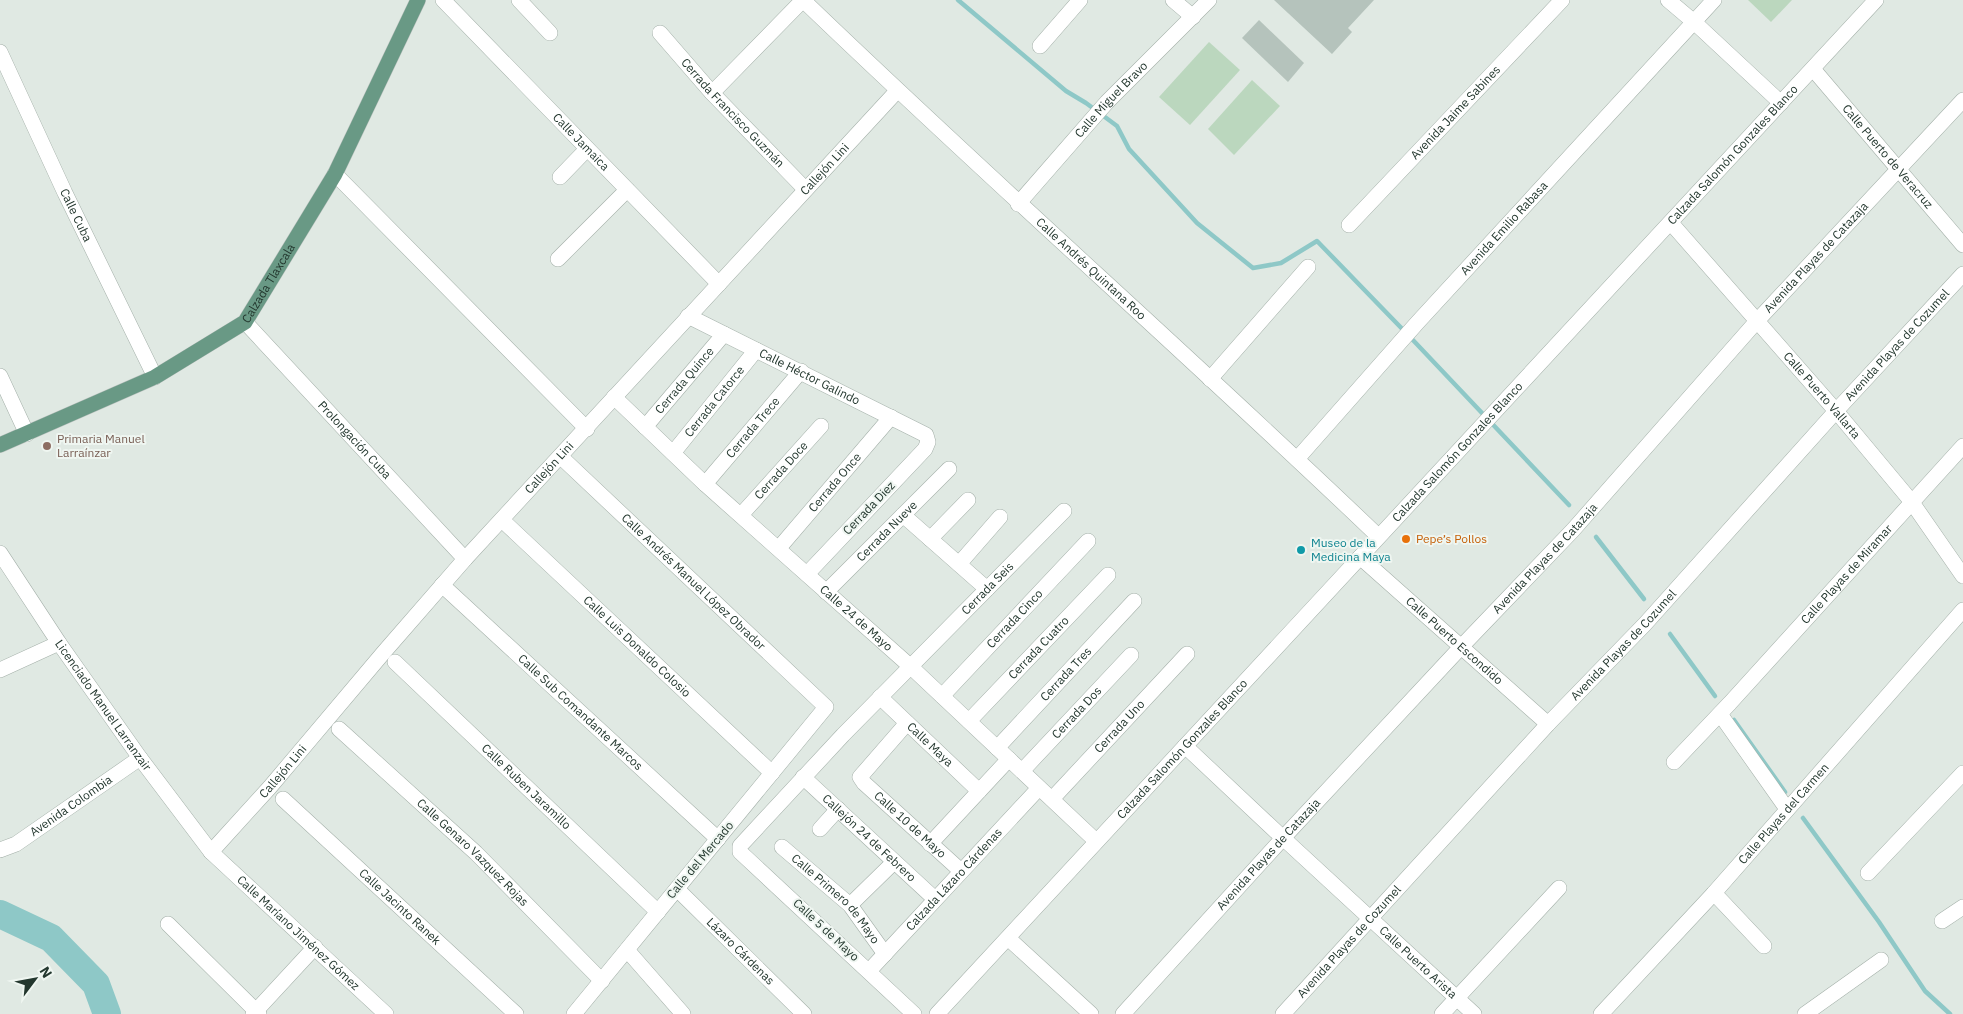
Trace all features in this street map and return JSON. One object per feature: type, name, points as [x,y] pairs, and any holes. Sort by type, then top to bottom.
[{"type":"main road","name":"Calzada Tlaxcala","points":[[0,444],[27,434],[155,377],[245,322],[335,174],[418,0]]},
{"type":"street","name":"Calle Jamaica","points":[[443,0],[719,284]]},
{"type":"street","points":[[519,0],[550,33]]},
{"type":"street","points":[[712,93],[803,0]]},
{"type":"street","name":"Calle Andrés Quintana Roo","points":[[803,0],[1018,204],[1297,459],[1378,536]]},
{"type":"street","points":[[1040,46],[1080,0]]},
{"type":"street","points":[[1173,0],[1193,17]]},
{"type":"street","name":"Calle Miguel Bravo","points":[[1018,204],[1107,102],[1209,0]]},
{"type":"street","name":"Avenida Jaime Sabines","points":[[1349,224],[1562,0]]},
{"type":"street","points":[[1668,0],[1781,103]]},
{"type":"street","name":"Avenida Emilio Rabasa","points":[[1297,459],[1417,323],[1714,0]]},
{"type":"street","name":"Calzada Salomón Gonzales Blanco","points":[[937,1014],[1009,939],[1096,841],[1378,536],[1503,405],[1876,0]]},
{"type":"street","name":"Cerrada Francisco Guzmán","points":[[660,33],[712,93],[806,190]]},
{"type":"street","name":"Calle Cuba","points":[[0,52],[155,377]]},
{"type":"street","name":"Calle Puerto de Veracruz","points":[[1813,69],[1963,245]]},
{"type":"street","name":"Callejón Lini","points":[[211,852],[270,787],[442,585],[897,91]]},
{"type":"street","name":"Avenida Playas de Catazaja","points":[[1123,1014],[1282,838],[1573,530],[1756,322],[1963,100]]},
{"type":"street","points":[[560,177],[587,149]]},
{"type":"street","points":[[335,174],[587,429]]},
{"type":"street","points":[[558,259],[627,190]]},
{"type":"street","name":"Calle Puerto Vallarta","points":[[1670,223],[1836,411],[1911,501],[1963,576]]},
{"type":"street","points":[[1210,379],[1308,267]]},
{"type":"street","name":"Avenida Playas de Cozumel","points":[[1283,1014],[1548,724],[1645,624],[1836,411],[1963,274]]},
{"type":"street","name":"Calle Héctor Galindo","points":[[688,316],[926,435],[928,442]]},
{"type":"street","name":"Prolongación Cuba","points":[[245,322],[465,560]]},
{"type":"street","name":"Cerrada Quince","points":[[645,427],[724,334]]},
{"type":"street","name":"Cerrada Catorce","points":[[673,452],[756,350]]},
{"type":"street","name":"Cerrada Trece","points":[[706,484],[801,371]]},
{"type":"street","points":[[0,376],[27,434]]},
{"type":"street","name":"Calle 24 de Mayo","points":[[614,397],[706,484],[910,666],[1096,841]]},
{"type":"street","name":"Cerrada Once","points":[[779,548],[891,417]]},
{"type":"street","name":"Cerrada Doce","points":[[742,515],[821,426]]},
{"type":"street","name":"Cerrada Diez","points":[[807,574],[925,449],[928,442]]},
{"type":"street","name":"Calle Playas de Miramar","points":[[1674,762],[1720,714],[1911,501],[1963,446]]},
{"type":"street","name":"Calle Andrés Manuel López Obrador","points":[[561,457],[826,707]]},
{"type":"street","name":"Cerrada Nueve","points":[[826,592],[948,469]]},
{"type":"street","points":[[930,538],[968,500]]},
{"type":"street","name":"Cerrada Seis","points":[[910,666],[1064,511]]},
{"type":"street","points":[[903,515],[987,589]]},
{"type":"street","points":[[959,564],[1000,517]]},
{"type":"street","name":"Calle Luis Donaldo Colosio","points":[[502,520],[772,773]]},
{"type":"street","name":"Cerrada Cinco","points":[[942,696],[1088,541]]},
{"type":"street","name":"Licenciado Manuel Larranzair","points":[[0,555],[140,758],[211,852]]},
{"type":"street","name":"Calle Puerto Escondido","points":[[1360,557],[1548,724]]},
{"type":"street","name":"Cerrada Cuatro","points":[[969,722],[1108,575]]},
{"type":"street","name":"Calle Sub Comandante Marcos","points":[[442,585],[718,840]]},
{"type":"street","name":"Cerrada Tres","points":[[997,748],[1134,601]]},
{"type":"street","name":"Calle Playas del Carmen","points":[[1601,1014],[1714,892],[1963,610]]},
{"type":"street","points":[[0,670],[59,643]]},
{"type":"street","name":"Cerrada Uno","points":[[1052,799],[1187,654]]},
{"type":"street","name":"Cerrada Dos","points":[[1022,771],[1131,655]]},
{"type":"street","name":"Calle Ruben Jaramillo","points":[[395,662],[658,912]]},
{"type":"street","name":"Calle del Mercado","points":[[740,846],[803,777],[910,666]]},
{"type":"street","name":"Calle Maya","points":[[880,697],[979,791]]},
{"type":"street","name":"Calle del Mercado","points":[[574,1014],[826,707]]},
{"type":"street","points":[[1720,714],[1788,809]]},
{"type":"street","name":"Calle 10 de Mayo","points":[[908,723],[860,777],[864,783],[961,871]]},
{"type":"street","name":"Calle Genaro Vazquez Rojas","points":[[339,729],[476,853],[602,981]]},
{"type":"street","name":"Calle Puerto Arista","points":[[1185,746],[1369,919],[1474,1014]]},
{"type":"street","name":"Avenida Colombia","points":[[0,850],[16,844],[140,758]]},
{"type":"street","points":[[930,844],[1009,759]]},
{"type":"street","points":[[1868,873],[1963,773]]},
{"type":"street","name":"Callejón 24 de Febrero","points":[[803,777],[935,899]]},
{"type":"street","name":"Calzada Lázaro Cárdenas","points":[[870,971],[1039,788]]},
{"type":"street","name":"Calle Jacinto Ranek","points":[[283,799],[516,1014]]},
{"type":"street","points":[[820,829],[838,810]]},
{"type":"street","name":"Calle 5 de Mayo","points":[[740,846],[740,852],[914,1014]]},
{"type":"street","name":"Calle Primero de Mayo","points":[[782,848],[850,906],[885,954]]},
{"type":"street","name":"Calle Maríano Jiménez Gómez","points":[[211,852],[386,1014]]},
{"type":"street","points":[[850,906],[894,862]]},
{"type":"street","points":[[1442,1014],[1559,888]]},
{"type":"street","name":"Lázaro Cárdenas","points":[[677,889],[804,1014]]},
{"type":"street","points":[[1714,892],[1764,946]]},
{"type":"street","points":[[1942,921],[1963,907]]},
{"type":"street","points":[[168,924],[256,1013],[315,947]]},
{"type":"street","points":[[1009,939],[1091,1014]]},
{"type":"street","points":[[627,950],[683,1014]]},
{"type":"street","points":[[1805,1014],[1881,960]]},
{"type":"green space","points":[[1748,0],[1792,0],[1771,22]]},
{"type":"green space","points":[[1209,42],[1240,70],[1190,125],[1159,97]]},
{"type":"green space","points":[[1252,80],[1280,106],[1234,155],[1208,129]]},
{"type":"building","points":[[1274,0],[1374,0],[1348,28],[1352,32],[1332,54]]},
{"type":"building","points":[[1259,20],[1304,63],[1288,82],[1242,38]]},
{"type":"waterway","points":[[958,0],[1066,91],[1117,126],[1129,149],[1197,223],[1253,268],[1281,263],[1317,241],[1569,505]]},
{"type":"waterway","points":[[1596,537],[1644,599]]},
{"type":"waterway","points":[[1670,634],[1715,696]]},
{"type":"waterway","points":[[1734,720],[1785,792]]},
{"type":"waterway","points":[[1803,818],[1879,922],[1925,991],[1950,1014]]},
{"type":"waterway","points":[[0,914],[51,938],[96,984],[107,1014]]},
{"type":"place","name":"Primaria Manuel Larraínzar","points":[[47,446]]},
{"type":"place","name":"Pepe’s Pollos","points":[[1406,539]]},
{"type":"place","name":"Museo de la Medicina Maya","points":[[1301,550]]}]
